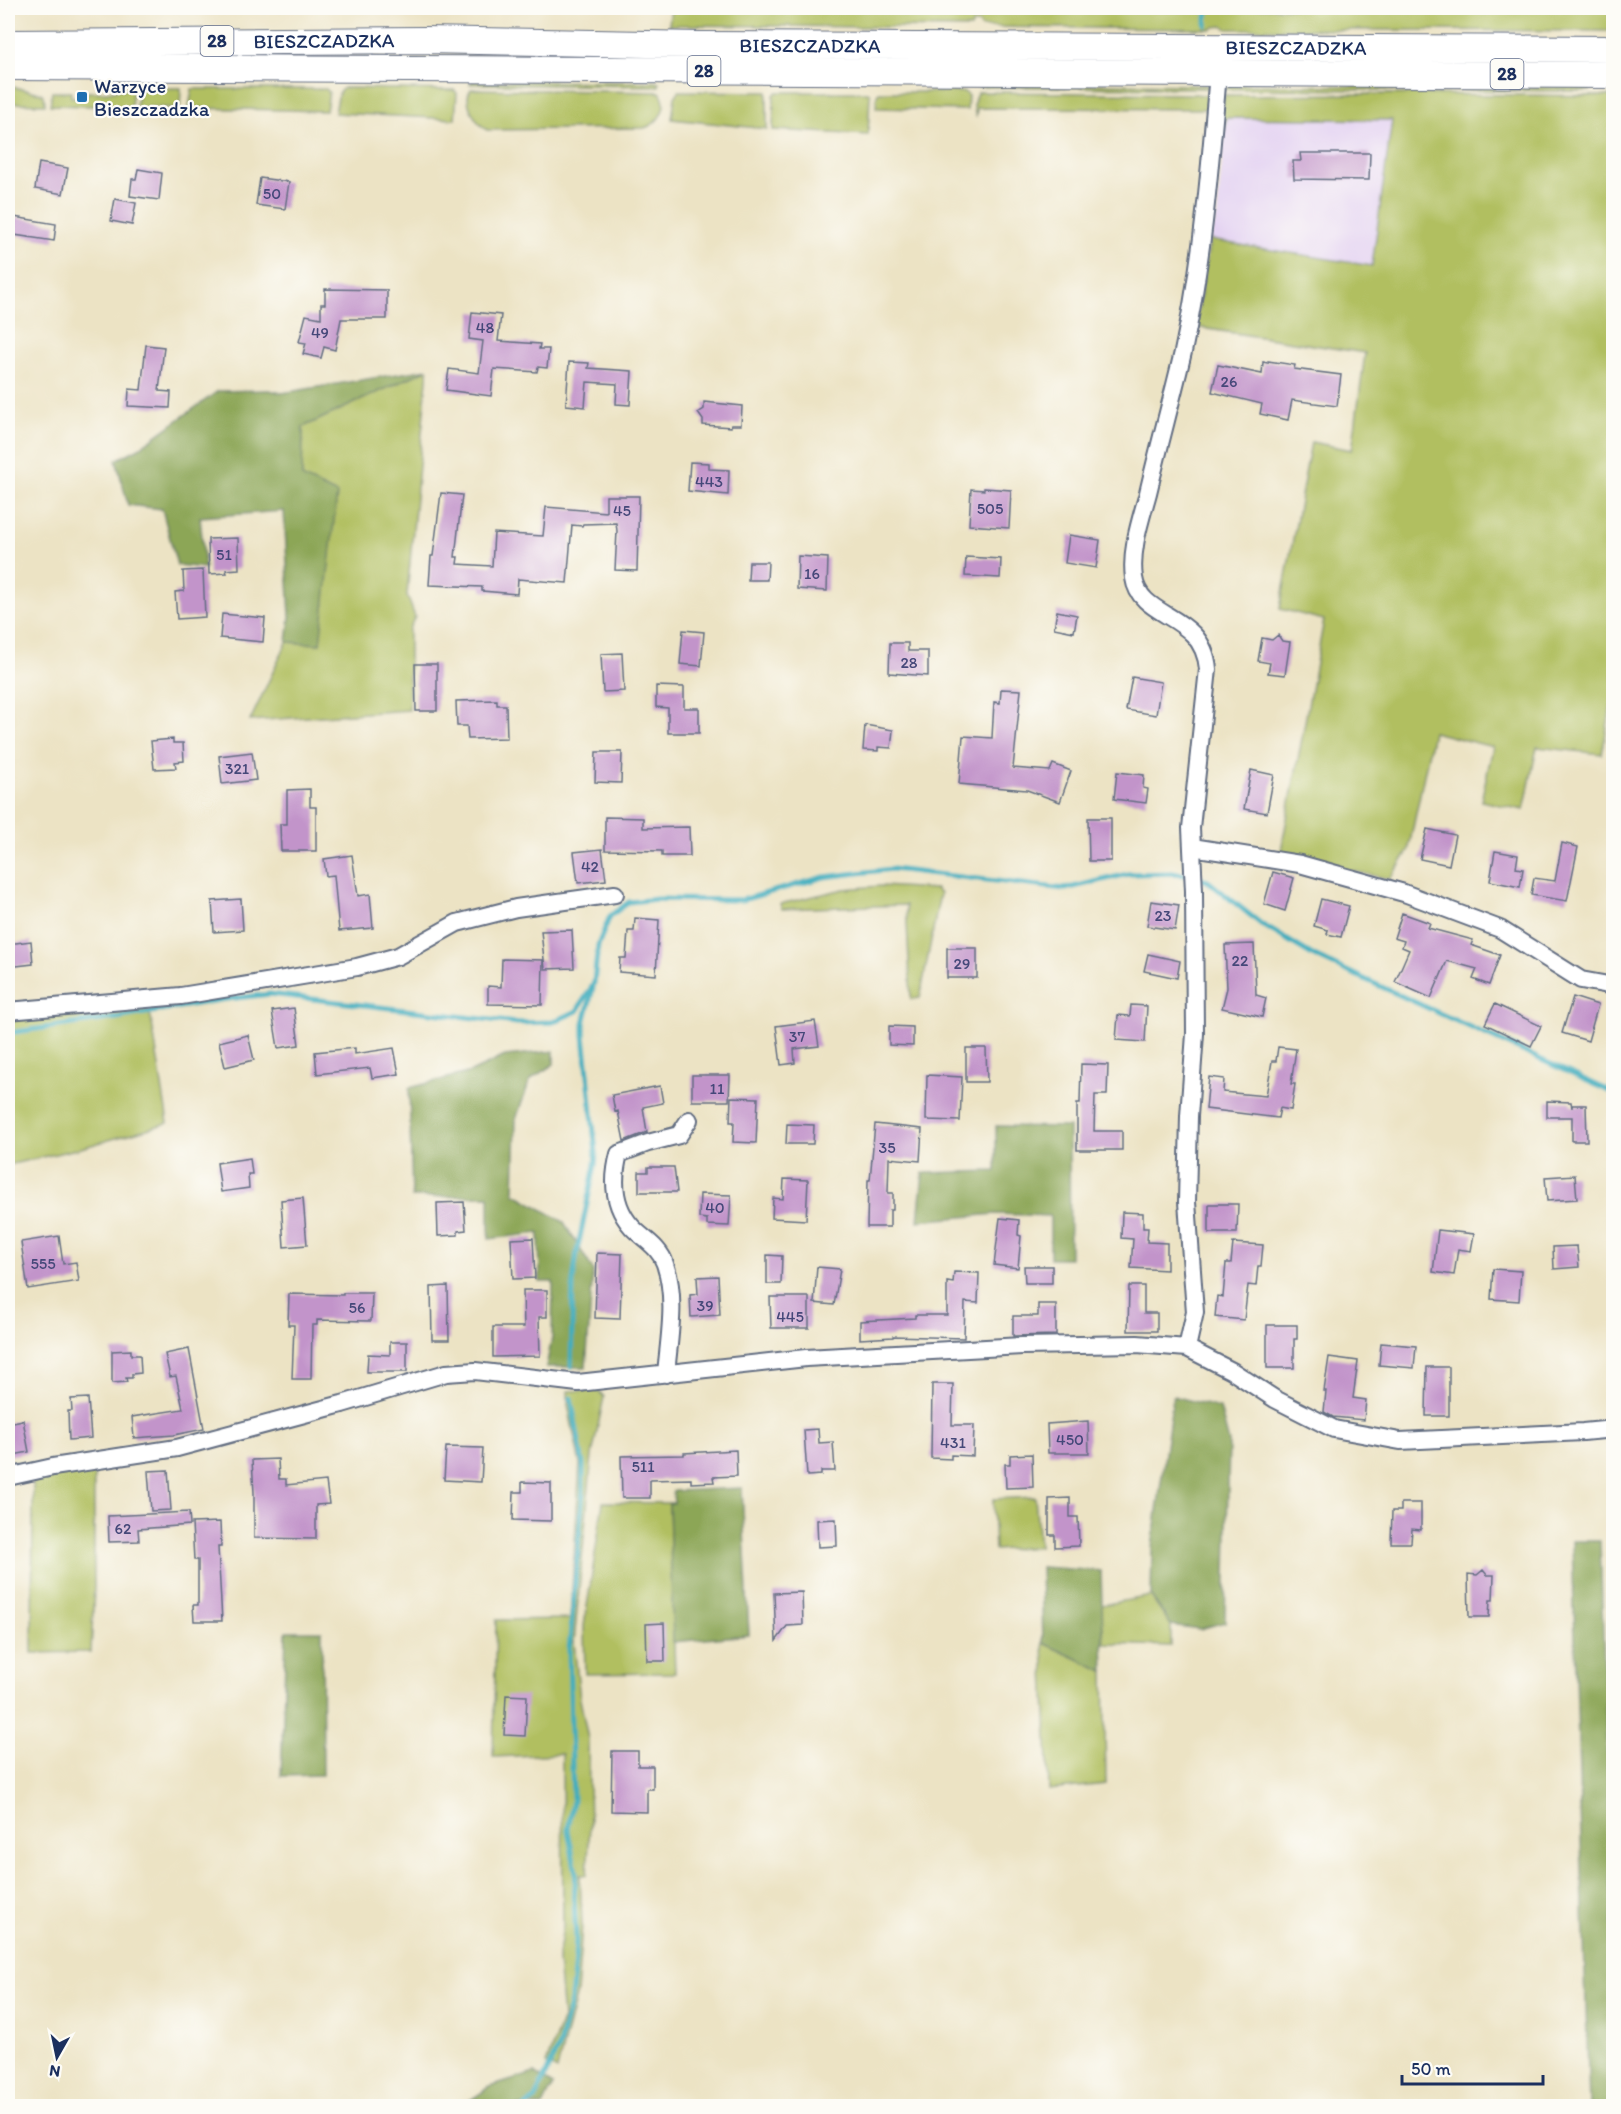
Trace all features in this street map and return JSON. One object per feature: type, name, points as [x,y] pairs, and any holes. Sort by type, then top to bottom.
[{"type":"main road","name":"BIESZCZADZKA","points":[[8,43],[426,40],[700,45],[1614,49]]},
{"type":"main road","name":"BIESZCZADZKA","points":[[8,67],[1614,75]]},
{"type":"street","points":[[1187,1348],[1195,1312],[1187,1202],[1189,1116],[1195,1034],[1191,828],[1192,800],[1207,684],[1207,658],[1198,638],[1192,632],[1141,595],[1134,579],[1134,567],[1139,527],[1188,326],[1206,221],[1218,73]]},
{"type":"street","points":[[1192,847],[1300,864],[1404,893],[1500,929],[1581,980],[1614,986]]},
{"type":"street","points":[[8,1011],[181,996],[357,968],[398,956],[457,923],[516,908],[615,894]]},
{"type":"street","points":[[666,1374],[672,1294],[665,1262],[653,1245],[631,1226],[615,1197],[614,1173],[618,1154],[679,1135],[690,1120]]},
{"type":"street","points":[[8,1477],[53,1467],[177,1448],[342,1404],[446,1373],[475,1371],[578,1383],[806,1358],[1022,1346],[1137,1344],[1187,1348],[1232,1371],[1275,1399],[1334,1430],[1400,1441],[1614,1429]]},
{"type":"shaded area","points":[[1226,118],[1392,119],[1372,266],[1210,240],[1217,216]]},
{"type":"green space","points":[[671,8],[1189,11],[1189,8],[1613,8],[1614,31],[1227,29],[1224,26],[1212,29],[981,27],[979,23],[973,23],[971,28],[669,25]]},
{"type":"green space","points":[[472,81],[659,82],[659,86],[470,84]]},
{"type":"green space","points":[[982,83],[1207,85],[1210,88],[979,87]]},
{"type":"green space","points":[[1230,85],[1590,87],[1590,91],[1225,89]]},
{"type":"green space","points":[[8,86],[41,93],[45,104],[8,103]]},
{"type":"green space","points":[[133,87],[131,107],[50,105],[52,92],[71,92],[71,97],[86,97],[87,92],[107,92]]},
{"type":"green space","points":[[138,88],[181,88],[180,108],[136,107]]},
{"type":"green space","points":[[344,88],[454,90],[457,93],[455,119],[335,113],[339,92]]},
{"type":"green space","points":[[192,89],[326,89],[329,92],[326,111],[189,108]]},
{"type":"green space","points":[[471,89],[660,92],[664,103],[658,119],[644,128],[487,130],[479,122],[469,105]]},
{"type":"green space","points":[[679,91],[767,92],[767,129],[672,119],[675,97]]},
{"type":"green space","points":[[777,92],[868,92],[870,94],[868,135],[773,130],[774,95]]},
{"type":"green space","points":[[879,92],[964,92],[968,95],[967,110],[876,108]]},
{"type":"green space","points":[[979,92],[1195,94],[1211,96],[1211,109],[977,108],[976,116],[974,103]]},
{"type":"green space","points":[[1224,95],[1613,96],[1614,691],[1602,754],[1537,747],[1524,810],[1481,801],[1493,747],[1433,732],[1408,852],[1390,879],[1280,856],[1324,620],[1280,609],[1311,442],[1352,450],[1365,353],[1195,327],[1210,240],[1372,266],[1392,120],[1226,118],[1224,136],[1220,135]]},
{"type":"green space","points":[[428,369],[407,595],[415,617],[409,629],[409,710],[250,721],[287,642],[320,644],[302,477],[303,427]]},
{"type":"green space","points":[[428,369],[303,427],[302,477],[337,494],[320,644],[287,642],[290,616],[284,511],[200,517],[205,568],[177,565],[162,509],[128,505],[116,460],[139,448],[218,391],[269,390],[282,393]]},
{"type":"green space","points":[[880,886],[936,889],[940,894],[920,998],[911,999],[906,905],[782,909],[780,904],[844,889]]},
{"type":"green space","points":[[145,1006],[151,1017],[168,1123],[81,1148],[8,1165],[8,1018]]},
{"type":"green space","points":[[554,1051],[554,1064],[530,1080],[516,1119],[514,1193],[564,1222],[593,1270],[586,1367],[546,1367],[552,1338],[553,1282],[540,1282],[539,1233],[489,1239],[489,1196],[412,1197],[409,1088],[471,1072],[505,1056]]},
{"type":"green space","points":[[996,1126],[1069,1127],[1070,1258],[1050,1258],[1050,1216],[996,1214],[918,1221],[923,1173],[996,1171]]},
{"type":"green space","points":[[598,1390],[604,1397],[592,1455],[574,1642],[580,1699],[588,1739],[590,1825],[587,1875],[580,1875],[582,1924],[577,1993],[557,2070],[546,2064],[563,2018],[558,1960],[563,1926],[562,1754],[493,1757],[496,1620],[570,1619],[580,1464],[568,1405],[568,1391]]},
{"type":"green space","points":[[1173,1396],[1220,1408],[1229,1442],[1225,1622],[1200,1629],[1171,1625],[1151,1596],[1152,1547]]},
{"type":"green space","points":[[94,1469],[94,1588],[91,1652],[32,1653],[33,1480]]},
{"type":"green space","points":[[742,1488],[749,1635],[673,1642],[669,1503],[674,1503],[673,1491]]},
{"type":"green space","points":[[1035,1497],[1039,1547],[995,1550],[993,1499]]},
{"type":"green space","points":[[603,1502],[669,1503],[675,1673],[585,1674],[584,1626]]},
{"type":"green space","points":[[1572,1541],[1600,1541],[1613,1942],[1613,2106],[1589,2106]]},
{"type":"green space","points":[[1041,1567],[1101,1571],[1104,1671],[1043,1643]]},
{"type":"green space","points":[[1151,1596],[1171,1625],[1171,1646],[1104,1644],[1101,1605]]},
{"type":"green space","points":[[286,1631],[322,1631],[323,1775],[281,1776]]},
{"type":"green space","points":[[1043,1643],[1104,1671],[1106,1784],[1049,1790]]},
{"type":"green space","points":[[534,2073],[553,2085],[543,2106],[461,2106],[490,2087]]},
{"type":"building","points":[[1300,153],[1370,153],[1369,180],[1294,179],[1293,161],[1301,161]]},
{"type":"building","points":[[39,163],[68,168],[63,194],[35,189]]},
{"type":"building","points":[[138,169],[162,173],[159,200],[130,196],[132,179],[136,179]]},
{"type":"building","points":[[260,178],[289,182],[285,209],[256,205]]},
{"type":"building","points":[[115,199],[136,203],[132,225],[111,221]]},
{"type":"building","points":[[8,216],[56,224],[54,241],[8,234]]},
{"type":"building","points":[[325,289],[387,290],[387,319],[341,319],[335,350],[324,347],[321,358],[303,354],[306,343],[299,342],[306,315],[321,318],[321,304],[325,304]]},
{"type":"building","points":[[472,312],[501,315],[498,341],[540,344],[539,349],[549,349],[547,368],[538,367],[537,372],[494,369],[491,396],[446,390],[449,369],[479,373],[483,341],[469,339]]},
{"type":"building","points":[[146,345],[164,347],[159,391],[171,392],[170,408],[128,406],[129,389],[141,390]]},
{"type":"building","points":[[1268,361],[1295,365],[1294,369],[1341,375],[1337,406],[1292,400],[1288,420],[1260,414],[1262,404],[1212,392],[1218,365],[1262,374],[1263,362],[1268,363]]},
{"type":"building","points":[[569,362],[589,363],[588,368],[632,371],[630,405],[616,404],[617,384],[587,382],[585,407],[566,405]]},
{"type":"building","points":[[704,402],[742,406],[741,425],[731,425],[731,427],[703,425],[703,420],[698,413],[704,409]]},
{"type":"building","points":[[690,462],[709,463],[709,469],[729,470],[728,495],[688,491]]},
{"type":"building","points":[[984,488],[1011,490],[1009,528],[969,525],[971,489],[984,490]]},
{"type":"building","points":[[441,493],[462,495],[455,557],[458,557],[457,564],[492,566],[494,533],[543,536],[546,507],[606,512],[606,496],[639,496],[637,571],[615,570],[616,523],[583,524],[582,526],[572,525],[567,583],[518,579],[517,594],[482,591],[482,587],[429,585]]},
{"type":"building","points":[[1069,535],[1100,540],[1096,568],[1065,563]]},
{"type":"building","points":[[238,538],[239,569],[226,570],[227,573],[209,574],[208,539]]},
{"type":"building","points":[[798,556],[828,558],[827,591],[797,589]]},
{"type":"building","points":[[966,557],[1001,559],[1000,578],[965,576]]},
{"type":"building","points":[[749,562],[768,562],[767,580],[748,580]]},
{"type":"building","points":[[203,570],[205,617],[177,619],[175,592],[184,591],[183,571]]},
{"type":"building","points":[[1057,611],[1077,615],[1074,632],[1054,628]]},
{"type":"building","points":[[222,614],[265,618],[263,642],[220,638]]},
{"type":"building","points":[[683,630],[704,632],[701,666],[680,664]]},
{"type":"building","points":[[1278,635],[1282,641],[1290,642],[1285,675],[1268,673],[1270,663],[1258,661],[1262,638],[1272,640]]},
{"type":"building","points":[[890,643],[908,643],[908,651],[928,651],[928,676],[889,673]]},
{"type":"building","points":[[622,653],[624,691],[603,692],[601,654]]},
{"type":"building","points":[[415,664],[437,664],[437,711],[416,711]]},
{"type":"building","points":[[1132,677],[1161,682],[1156,715],[1126,710]]},
{"type":"building","points":[[656,686],[684,687],[684,708],[699,708],[699,733],[668,733],[668,708],[656,707]]},
{"type":"building","points":[[1001,689],[1021,690],[1013,768],[1050,771],[1053,764],[1071,771],[1060,802],[1027,790],[959,784],[963,736],[992,738],[994,702],[1000,703]]},
{"type":"building","points":[[497,700],[497,705],[506,705],[507,738],[468,739],[467,726],[457,726],[456,701]]},
{"type":"building","points":[[865,725],[893,730],[891,748],[878,747],[878,751],[863,750]]},
{"type":"building","points":[[173,739],[173,743],[183,743],[184,761],[175,762],[176,768],[154,769],[151,741]]},
{"type":"building","points":[[252,752],[256,780],[222,784],[219,756]]},
{"type":"building","points":[[596,752],[622,752],[621,783],[595,782]]},
{"type":"building","points":[[1251,770],[1274,775],[1267,813],[1244,809]]},
{"type":"building","points":[[1117,772],[1144,775],[1143,788],[1148,789],[1146,803],[1114,799]]},
{"type":"building","points":[[310,789],[310,807],[316,807],[316,851],[281,851],[280,824],[287,824],[287,790]]},
{"type":"building","points":[[605,817],[643,818],[643,828],[689,827],[690,856],[662,856],[662,851],[605,850]]},
{"type":"building","points":[[1088,818],[1111,818],[1111,861],[1089,861]]},
{"type":"building","points":[[1427,829],[1455,835],[1449,865],[1420,859]]},
{"type":"building","points":[[1562,843],[1578,847],[1567,901],[1531,895],[1534,878],[1555,881]]},
{"type":"building","points":[[602,849],[606,880],[578,883],[574,852]]},
{"type":"building","points":[[1495,851],[1518,855],[1516,868],[1523,869],[1520,887],[1490,881]]},
{"type":"building","points":[[352,855],[358,896],[370,894],[373,928],[339,931],[334,875],[326,876],[324,859]]},
{"type":"building","points":[[1273,872],[1294,878],[1285,911],[1264,904]]},
{"type":"building","points":[[241,899],[243,930],[214,932],[212,901]]},
{"type":"building","points":[[1321,899],[1349,906],[1341,937],[1327,934],[1328,930],[1314,926]]},
{"type":"building","points":[[1151,901],[1179,905],[1175,930],[1147,926]]},
{"type":"building","points":[[1402,913],[1430,923],[1428,928],[1473,940],[1471,945],[1500,955],[1489,985],[1473,979],[1477,969],[1447,961],[1431,998],[1395,982],[1409,950],[1402,947],[1404,941],[1394,938]]},
{"type":"building","points":[[635,918],[659,920],[656,975],[619,972],[620,958],[626,958],[628,931],[634,931]]},
{"type":"building","points":[[572,930],[574,968],[545,969],[541,931]]},
{"type":"building","points":[[31,941],[33,964],[8,967],[8,944]]},
{"type":"building","points":[[1254,944],[1256,995],[1266,998],[1262,1017],[1222,1008],[1227,988],[1225,945]]},
{"type":"building","points":[[947,948],[977,948],[977,978],[947,978]]},
{"type":"building","points":[[1148,954],[1180,961],[1177,978],[1144,971]]},
{"type":"building","points":[[502,959],[543,960],[542,1005],[488,1004],[488,986],[501,987]]},
{"type":"building","points":[[1573,997],[1598,1005],[1588,1041],[1562,1033]]},
{"type":"building","points":[[1495,1004],[1541,1026],[1531,1046],[1485,1024]]},
{"type":"building","points":[[1131,1005],[1147,1006],[1145,1042],[1116,1040],[1118,1015],[1130,1016]]},
{"type":"building","points":[[294,1008],[299,1045],[278,1048],[272,1011]]},
{"type":"building","points":[[815,1021],[819,1046],[794,1049],[795,1063],[781,1065],[776,1026]]},
{"type":"building","points":[[889,1026],[913,1027],[913,1046],[889,1045]]},
{"type":"building","points":[[248,1035],[254,1060],[225,1067],[219,1042]]},
{"type":"building","points":[[1278,1047],[1296,1049],[1291,1084],[1295,1084],[1291,1110],[1280,1108],[1278,1118],[1206,1109],[1209,1077],[1224,1079],[1223,1092],[1266,1096],[1272,1061],[1276,1061]]},
{"type":"building","points":[[355,1048],[355,1054],[394,1048],[399,1074],[372,1078],[370,1068],[317,1074],[315,1052]]},
{"type":"building","points":[[966,1048],[986,1048],[987,1082],[966,1082]]},
{"type":"building","points":[[1081,1064],[1108,1065],[1107,1095],[1095,1095],[1094,1131],[1122,1131],[1122,1150],[1077,1150],[1077,1103],[1080,1103]]},
{"type":"building","points":[[692,1075],[730,1075],[729,1101],[692,1101]]},
{"type":"building","points":[[927,1075],[962,1077],[960,1121],[926,1120]]},
{"type":"building","points":[[660,1086],[663,1103],[643,1107],[647,1132],[624,1141],[612,1095]]},
{"type":"building","points":[[731,1097],[758,1098],[756,1143],[733,1142],[734,1122],[730,1122]]},
{"type":"building","points":[[1547,1101],[1571,1102],[1572,1108],[1572,1105],[1586,1105],[1587,1141],[1572,1141],[1572,1117],[1547,1117]]},
{"type":"building","points":[[787,1124],[814,1125],[813,1144],[786,1144]]},
{"type":"building","points":[[875,1124],[922,1129],[920,1161],[889,1158],[888,1193],[893,1193],[890,1227],[867,1227],[868,1180],[870,1180]]},
{"type":"building","points":[[250,1158],[252,1174],[248,1174],[249,1188],[221,1192],[217,1163]]},
{"type":"building","points":[[648,1167],[674,1167],[677,1192],[639,1192],[639,1172],[648,1172]]},
{"type":"building","points":[[1575,1175],[1577,1199],[1547,1201],[1545,1177]]},
{"type":"building","points":[[784,1179],[808,1180],[806,1220],[772,1218],[773,1198],[783,1199]]},
{"type":"building","points":[[700,1194],[731,1195],[729,1226],[707,1225],[707,1219],[699,1218]]},
{"type":"building","points":[[303,1198],[307,1245],[284,1247],[281,1200]]},
{"type":"building","points":[[464,1202],[466,1230],[458,1231],[458,1235],[438,1236],[437,1203]]},
{"type":"building","points":[[1209,1204],[1238,1204],[1237,1233],[1209,1233]]},
{"type":"building","points":[[1122,1212],[1143,1213],[1143,1228],[1148,1228],[1147,1242],[1167,1243],[1167,1270],[1131,1268],[1133,1239],[1121,1238]]},
{"type":"building","points":[[1000,1218],[1019,1220],[1018,1235],[1021,1236],[1018,1268],[994,1265]]},
{"type":"building","points":[[1438,1230],[1474,1234],[1471,1251],[1458,1249],[1454,1275],[1433,1272]]},
{"type":"building","points":[[59,1236],[63,1264],[76,1262],[79,1281],[28,1289],[21,1242]]},
{"type":"building","points":[[533,1238],[535,1278],[513,1279],[511,1239]]},
{"type":"building","points":[[1233,1243],[1263,1245],[1256,1286],[1248,1285],[1244,1320],[1215,1317],[1217,1296],[1223,1297],[1226,1263],[1231,1263]]},
{"type":"building","points":[[1577,1246],[1579,1267],[1554,1269],[1553,1247]]},
{"type":"building","points":[[597,1253],[622,1254],[620,1319],[595,1318]]},
{"type":"building","points":[[767,1255],[782,1256],[781,1284],[767,1284]]},
{"type":"building","points":[[1024,1266],[1052,1266],[1052,1283],[1025,1283]]},
{"type":"building","points":[[817,1267],[840,1269],[834,1305],[814,1303]]},
{"type":"building","points":[[1493,1269],[1521,1271],[1519,1301],[1491,1299]]},
{"type":"building","points":[[954,1272],[979,1273],[978,1303],[965,1302],[964,1338],[893,1336],[860,1339],[860,1321],[915,1318],[915,1315],[947,1315],[947,1282],[953,1283]]},
{"type":"building","points":[[718,1276],[720,1315],[691,1317],[690,1295],[698,1294],[697,1277]]},
{"type":"building","points":[[448,1286],[449,1340],[432,1340],[431,1287]]},
{"type":"building","points":[[1129,1286],[1144,1286],[1144,1313],[1157,1313],[1157,1331],[1128,1331]]},
{"type":"building","points":[[523,1290],[547,1290],[547,1317],[539,1317],[540,1356],[493,1357],[493,1327],[524,1327]]},
{"type":"building","points":[[343,1293],[372,1293],[371,1321],[317,1320],[317,1325],[312,1325],[311,1379],[292,1379],[294,1325],[288,1325],[289,1294],[343,1295]]},
{"type":"building","points":[[770,1297],[809,1297],[809,1328],[771,1328]]},
{"type":"building","points":[[1038,1304],[1056,1304],[1056,1335],[1013,1336],[1013,1316],[1038,1316]]},
{"type":"building","points":[[1267,1325],[1297,1325],[1297,1339],[1294,1339],[1294,1368],[1267,1368]]},
{"type":"building","points":[[390,1342],[407,1342],[407,1372],[367,1372],[368,1354],[390,1355]]},
{"type":"building","points":[[1381,1343],[1416,1346],[1414,1368],[1379,1365]]},
{"type":"building","points":[[189,1349],[204,1429],[174,1435],[134,1438],[132,1417],[183,1409],[176,1376],[170,1377],[165,1354]]},
{"type":"building","points":[[131,1350],[131,1355],[140,1355],[141,1373],[132,1374],[132,1378],[126,1378],[127,1382],[112,1383],[112,1351]]},
{"type":"building","points":[[1329,1357],[1358,1361],[1353,1398],[1366,1400],[1364,1420],[1333,1417],[1324,1412],[1326,1391],[1324,1391]]},
{"type":"building","points":[[1427,1367],[1449,1367],[1449,1416],[1426,1416]]},
{"type":"building","points":[[932,1384],[953,1384],[952,1425],[974,1425],[973,1456],[951,1455],[951,1459],[931,1458]]},
{"type":"building","points":[[88,1398],[91,1438],[69,1440],[68,1411],[72,1411],[71,1399]]},
{"type":"building","points":[[23,1420],[29,1452],[8,1456],[8,1423]]},
{"type":"building","points":[[1088,1421],[1089,1453],[1048,1453],[1047,1424]]},
{"type":"building","points":[[818,1429],[819,1443],[833,1442],[835,1471],[821,1471],[821,1475],[807,1476],[804,1430]]},
{"type":"building","points":[[446,1447],[483,1448],[481,1482],[444,1480]]},
{"type":"building","points":[[736,1450],[737,1476],[713,1477],[714,1482],[691,1483],[691,1479],[650,1480],[650,1498],[622,1498],[621,1456],[684,1455],[684,1453]]},
{"type":"building","points":[[1032,1454],[1033,1487],[1006,1488],[1005,1464],[1010,1464],[1010,1455]]},
{"type":"building","points":[[278,1459],[279,1479],[286,1479],[286,1485],[326,1481],[329,1504],[316,1505],[316,1539],[254,1538],[252,1460]]},
{"type":"building","points":[[168,1470],[171,1510],[151,1511],[148,1471]]},
{"type":"building","points":[[522,1482],[551,1483],[551,1521],[513,1520],[514,1492],[522,1492]]},
{"type":"building","points":[[1070,1498],[1070,1517],[1078,1517],[1079,1546],[1055,1547],[1055,1535],[1049,1535],[1049,1499]]},
{"type":"building","points":[[1401,1503],[1421,1503],[1421,1530],[1412,1529],[1411,1543],[1391,1543],[1392,1511],[1401,1511]]},
{"type":"building","points":[[189,1512],[190,1525],[138,1529],[139,1541],[109,1542],[108,1516]]},
{"type":"building","points":[[836,1519],[837,1546],[818,1547],[817,1520]]},
{"type":"building","points":[[220,1522],[221,1547],[218,1547],[222,1621],[194,1621],[193,1605],[198,1605],[198,1560],[194,1560],[192,1523]]},
{"type":"building","points":[[1483,1570],[1487,1575],[1494,1575],[1493,1600],[1490,1600],[1489,1617],[1469,1617],[1468,1574],[1477,1575]]},
{"type":"building","points":[[802,1592],[803,1625],[787,1626],[776,1641],[774,1593]]},
{"type":"building","points":[[664,1623],[665,1661],[647,1661],[646,1624]]},
{"type":"building","points":[[506,1695],[527,1696],[525,1736],[504,1735]]},
{"type":"building","points":[[612,1751],[638,1751],[638,1766],[653,1766],[653,1789],[647,1789],[647,1812],[611,1811]]},
{"type":"waterway","points":[[1206,25],[1207,8]]},
{"type":"waterway","points":[[8,1033],[270,994],[517,1023],[553,1022],[577,1011],[594,983],[598,945],[610,916],[629,902],[657,899],[742,900],[824,877],[892,869],[1065,889],[1128,874],[1177,873],[1208,881],[1261,924],[1314,956],[1614,1093]]},
{"type":"waterway","points":[[571,1367],[573,1282],[596,1153],[584,1035],[584,1023],[593,988]]},
{"type":"waterway","points":[[526,2106],[535,2098],[559,2046],[571,2000],[575,1960],[576,1873],[568,1830],[573,1800],[569,1651],[583,1491],[583,1464],[571,1398]]},
{"type":"place","name":"Warzyce Bieszczadzka","points":[[82,97]]}]
